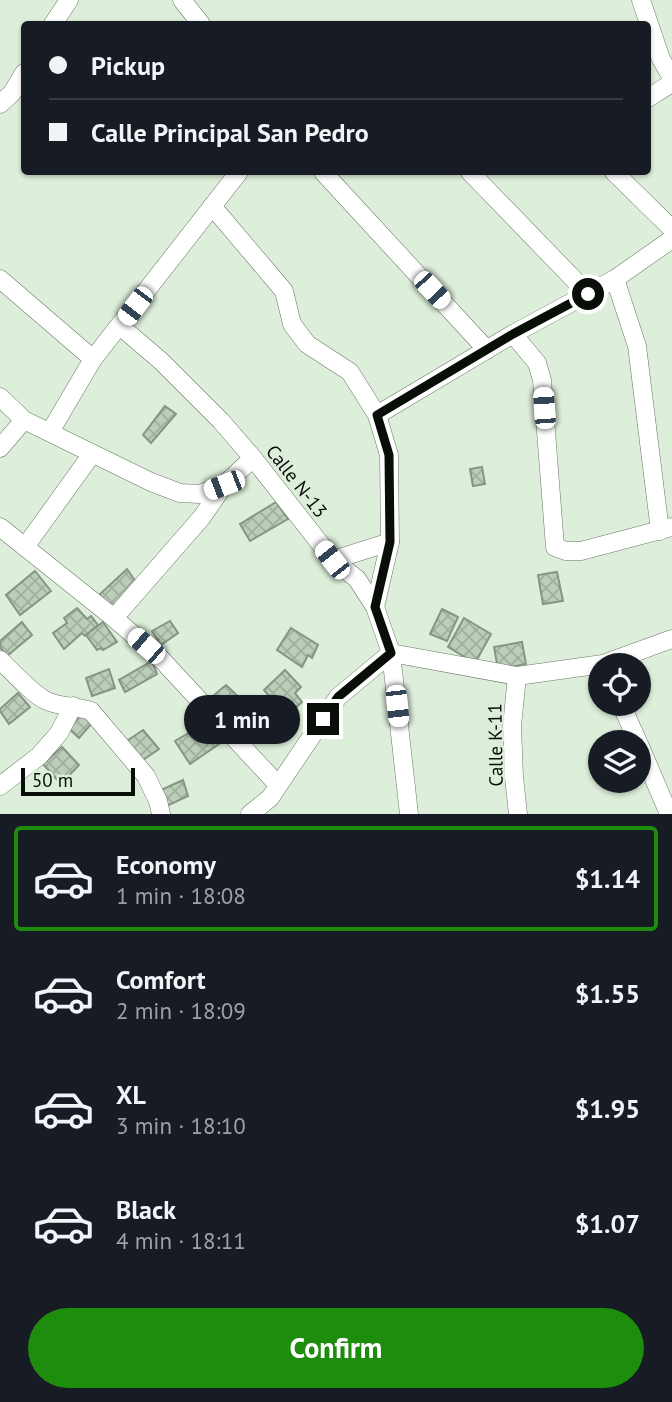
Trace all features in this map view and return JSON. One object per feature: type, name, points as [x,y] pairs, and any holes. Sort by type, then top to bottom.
[{"type":"street","points":[[55,21],[69,0]]},
{"type":"street","points":[[182,0],[199,21]]},
{"type":"street","points":[[641,0],[648,21]]},
{"type":"street","points":[[651,30],[672,80],[651,96]]},
{"type":"street","points":[[0,104],[12,93],[21,78]]},
{"type":"street","points":[[50,432],[93,359],[237,175]]},
{"type":"street","points":[[326,175],[487,350]]},
{"type":"street","points":[[473,175],[588,294]]},
{"type":"street","points":[[617,175],[672,229]]},
{"type":"street","points":[[212,206],[284,291],[292,324],[307,344],[350,372],[377,415],[389,455],[390,542],[375,607]]},
{"type":"street","points":[[377,415],[513,334],[615,279],[672,239]]},
{"type":"street","points":[[0,279],[93,359]]},
{"type":"street","points":[[513,334],[537,363],[542,380],[555,547],[566,551],[581,551],[666,529],[637,346],[615,279]]},
{"type":"street","name":"Calle N-13","points":[[120,326],[221,421],[332,560],[357,579],[375,607],[391,653],[409,814]]},
{"type":"street","points":[[0,397],[24,420],[151,482],[180,493],[200,494],[224,485]]},
{"type":"street","points":[[0,448],[24,420]]},
{"type":"street","points":[[24,547],[92,454]]},
{"type":"street","points":[[114,618],[202,517],[224,485],[253,458]]},
{"type":"street","points":[[0,527],[162,660],[278,785]]},
{"type":"street","points":[[332,560],[390,542]]},
{"type":"street","points":[[635,653],[672,639]]},
{"type":"street","points":[[250,814],[270,799],[338,697],[391,653],[517,676],[588,667]]},
{"type":"street","points":[[0,660],[48,702],[91,712],[146,776],[161,814]]},
{"type":"street","name":"Calle K-11","points":[[517,676],[512,726],[518,814]]},
{"type":"street","points":[[3,778],[39,756],[59,733],[73,706]]},
{"type":"street","points":[[651,773],[669,814]]},
{"type":"building","points":[[165,406],[176,414],[151,443],[143,435]]},
{"type":"building","points":[[482,467],[485,484],[473,486],[470,469]]},
{"type":"building","points":[[276,502],[288,519],[250,541],[240,524]]},
{"type":"building","points":[[127,569],[138,585],[111,609],[99,595]]},
{"type":"building","points":[[35,571],[51,591],[20,615],[6,595]]},
{"type":"building","points":[[557,572],[563,601],[543,604],[538,575]]},
{"type":"building","points":[[77,608],[87,619],[91,616],[98,625],[85,636],[82,633],[64,649],[53,633],[67,623],[64,618]]},
{"type":"building","points":[[442,609],[458,617],[447,641],[430,634]]},
{"type":"building","points":[[464,618],[491,634],[475,663],[448,647]]},
{"type":"building","points":[[170,621],[178,633],[161,645],[152,631]]},
{"type":"building","points":[[22,622],[32,635],[7,656],[0,647],[0,641]]},
{"type":"building","points":[[103,622],[117,642],[103,650],[97,650],[86,635]]},
{"type":"building","points":[[291,628],[318,645],[312,658],[308,655],[302,667],[277,650]]},
{"type":"building","points":[[522,642],[526,664],[498,669],[494,647]]},
{"type":"building","points":[[152,661],[157,674],[125,692],[119,680]]},
{"type":"building","points":[[109,669],[115,688],[92,696],[86,678]]},
{"type":"building","points":[[285,670],[301,687],[295,693],[302,702],[286,716],[264,690]]},
{"type":"building","points":[[226,685],[244,702],[225,721],[207,701]]},
{"type":"building","points":[[18,693],[30,707],[9,724],[0,709]]},
{"type":"building","points":[[87,715],[93,722],[79,738],[69,729],[79,716]]},
{"type":"building","points":[[204,724],[219,744],[190,764],[175,741]]},
{"type":"building","points":[[143,730],[159,749],[140,762],[124,743]]},
{"type":"building","points":[[62,747],[79,765],[61,784],[43,764]]},
{"type":"building","points":[[183,780],[188,796],[167,806],[161,790]]},
{"type":"route","points":[[323,719],[338,697],[391,653],[375,607],[390,542],[389,455],[377,415],[513,334],[588,294]]}]
